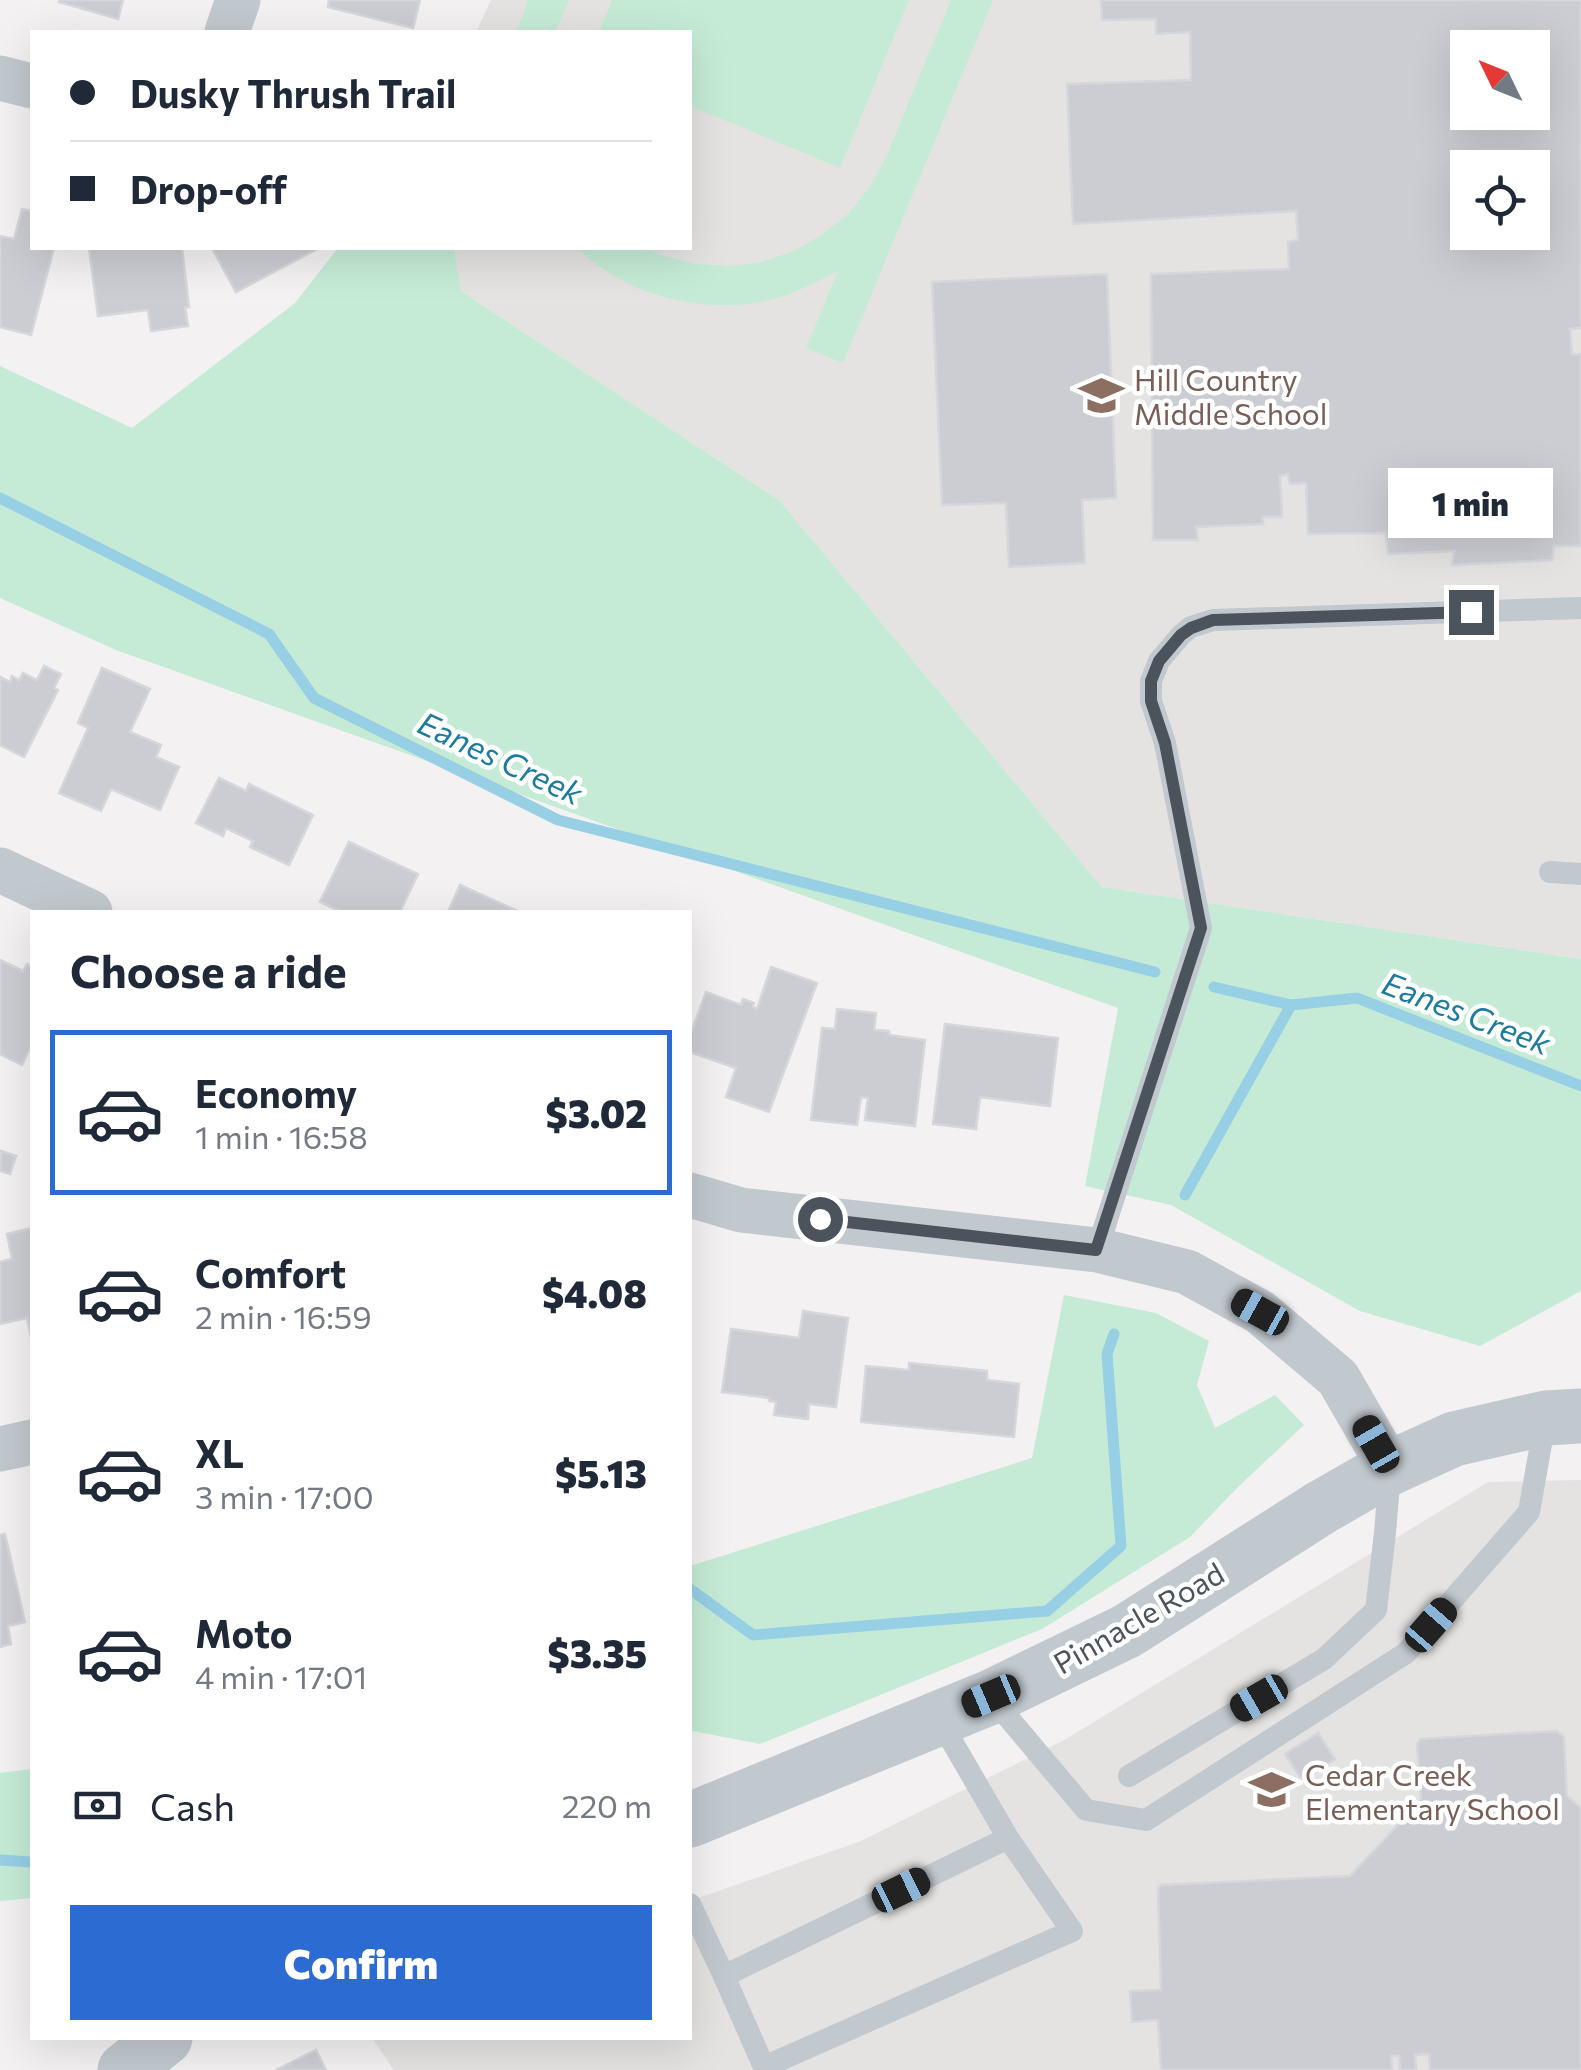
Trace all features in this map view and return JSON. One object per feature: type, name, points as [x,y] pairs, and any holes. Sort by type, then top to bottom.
[{"type":"street","points":[[228,30],[238,0]]},
{"type":"street","points":[[0,78],[30,86]]},
{"type":"street","points":[[0,870],[86,910]]},
{"type":"street","points":[[692,1196],[741,1210],[1096,1250],[1187,1272],[1260,1312],[1338,1378],[1390,1468]]},
{"type":"street","name":"Pinnacle Road","points":[[692,1819],[939,1719],[1127,1631],[1390,1468],[1454,1439],[1563,1416]]},
{"type":"street","points":[[0,1450],[30,1442]]},
{"type":"street","points":[[125,2070],[162,2040]]},
{"type":"lane","points":[[1096,1250],[1201,928],[1168,759],[1151,701],[1151,681],[1159,661],[1191,628],[1213,620],[1581,608]]},
{"type":"lane","points":[[1550,872],[1581,874]]},
{"type":"lane","points":[[991,1696],[1086,1810],[1146,1820],[1406,1653],[1529,1512],[1563,1416]]},
{"type":"lane","points":[[1128,1776],[1324,1659],[1376,1610],[1390,1468]]},
{"type":"lane","points":[[692,1908],[764,2067],[1072,1931],[1008,1838],[939,1719]]},
{"type":"lane","points":[[724,1976],[1008,1838]]},
{"type":"shaded area","name":"Hill Country Middle School","points":[[491,0],[1581,0],[1581,959],[1102,887],[779,500],[461,291],[454,250],[692,250],[692,30],[477,30]]},
{"type":"shaded area","name":"Cedar Creek Elementary School","points":[[1581,1480],[1581,2070],[394,2070],[373,2040],[692,2040],[692,1900],[861,1841],[1066,1739],[1488,1482]]},
{"type":"green space","points":[[528,0],[569,0],[556,30],[518,30]]},
{"type":"green space","points":[[612,0],[909,0],[840,168],[692,107],[692,30],[600,30]]},
{"type":"green space","points":[[951,0],[993,0],[843,363],[806,348],[838,271],[781,297],[754,303],[699,304],[646,291],[621,280],[579,250],[650,250],[696,264],[762,262],[794,251],[849,213],[870,187]]},
{"type":"green space","points":[[336,250],[454,250],[461,291],[779,500],[1102,887],[1581,959],[1581,1291],[1480,1346],[1360,1311],[1171,1205],[1085,1186],[1118,1008],[116,650],[0,598],[0,366],[132,428],[295,303]]},
{"type":"green space","points":[[1064,1295],[1156,1313],[1209,1341],[1197,1385],[1215,1428],[1275,1395],[1304,1425],[1190,1537],[1042,1629],[760,1744],[692,1731],[692,1565],[1032,1458]]},
{"type":"green space","points":[[30,1769],[30,1898],[0,1901],[0,1773]]},
{"type":"building","points":[[60,0],[123,0],[118,19]]},
{"type":"building","points":[[329,0],[420,0],[413,28],[328,7]]},
{"type":"building","points":[[1101,0],[1581,0],[1581,328],[1570,329],[1572,354],[1581,354],[1581,546],[1554,546],[1552,560],[1452,565],[1454,551],[1388,554],[1385,533],[1308,534],[1306,483],[1290,484],[1288,474],[1280,476],[1282,517],[1263,517],[1263,524],[1196,527],[1198,540],[1153,540],[1151,274],[1289,269],[1288,242],[1298,240],[1296,211],[1073,224],[1067,84],[1191,80],[1190,32],[1156,34],[1156,19],[1102,20]]},
{"type":"building","points":[[22,209],[30,211],[30,250],[53,250],[31,335],[0,327],[0,236],[14,239]]},
{"type":"building","points":[[89,250],[182,250],[188,326],[151,331],[148,310],[98,316]]},
{"type":"building","points":[[213,250],[315,250],[236,292]]},
{"type":"building","points":[[1107,274],[1116,498],[1082,500],[1085,563],[1009,567],[1006,503],[942,505],[932,282]]},
{"type":"building","points":[[44,666],[61,674],[54,688],[58,690],[24,757],[0,745],[0,677],[10,682],[12,676],[19,680],[23,673],[37,680]]},
{"type":"building","points":[[102,668],[150,689],[130,732],[161,745],[156,757],[179,767],[160,810],[111,789],[101,811],[59,793],[88,728],[78,723]]},
{"type":"building","points":[[219,778],[246,791],[249,784],[313,815],[289,865],[250,847],[253,841],[226,828],[223,836],[196,823]]},
{"type":"building","points":[[349,842],[418,874],[401,910],[337,910],[320,902]]},
{"type":"building","points":[[460,885],[516,910],[449,910]]},
{"type":"building","points":[[0,960],[23,971],[27,964],[30,966],[30,1048],[22,1065],[0,1054]]},
{"type":"building","points":[[771,967],[817,983],[769,1112],[726,1097],[736,1068],[692,1053],[692,1030],[706,992],[741,1005],[743,999],[754,1003],[757,1009]]},
{"type":"building","points":[[837,1009],[876,1013],[874,1030],[925,1040],[915,1126],[865,1120],[868,1098],[861,1097],[857,1125],[811,1120],[822,1028],[835,1029]]},
{"type":"building","points":[[945,1024],[1058,1038],[1050,1106],[980,1097],[976,1129],[933,1124]]},
{"type":"building","points":[[1,1151],[16,1156],[10,1174],[0,1171]]},
{"type":"building","points":[[30,1228],[30,1332],[27,1318],[0,1324],[0,1262],[12,1259],[7,1234]]},
{"type":"building","points":[[803,1311],[848,1318],[836,1407],[809,1404],[808,1419],[774,1415],[776,1402],[769,1398],[722,1392],[731,1329],[799,1338]]},
{"type":"building","points":[[909,1363],[987,1371],[987,1380],[1019,1384],[1014,1437],[861,1422],[866,1366],[909,1370]]},
{"type":"building","points":[[5,1534],[25,1622],[8,1626],[11,1644],[0,1647],[0,1535]]},
{"type":"building","points":[[1557,1731],[1564,1737],[1567,1796],[1581,1808],[1581,2070],[1430,2070],[1429,2054],[1415,2055],[1416,2070],[1400,2070],[1399,2056],[1391,2056],[1392,2070],[1161,2070],[1158,2020],[1132,2022],[1130,1991],[1161,1990],[1161,1885],[1350,1876],[1421,1800],[1417,1744],[1420,1739]]},
{"type":"building","points":[[1318,1733],[1335,1759],[1302,1780],[1285,1754]]},
{"type":"building","points":[[316,2050],[326,2070],[276,2070]]},
{"type":"waterway","name":"Eanes Creek","points":[[0,498],[269,634],[314,698],[558,820],[1155,972]]},
{"type":"waterway","name":"Eanes Creek","points":[[1214,987],[1291,1005],[1357,998],[1581,1086]]},
{"type":"waterway","points":[[1185,1195],[1291,1005]]},
{"type":"waterway","points":[[692,1590],[753,1635],[1047,1611],[1121,1546],[1107,1354],[1114,1334]]},
{"type":"waterway","points":[[0,1860],[30,1862]]},
{"type":"place","name":"Hill Country Middle School","points":[[1101,395]]},
{"type":"place","name":"Cedar Creek Elementary School","points":[[1272,1790]]},
{"type":"route","points":[[820,1219],[1096,1250],[1201,928],[1165,743],[1151,701],[1151,681],[1159,661],[1181,635],[1213,620],[1471,612]]}]
